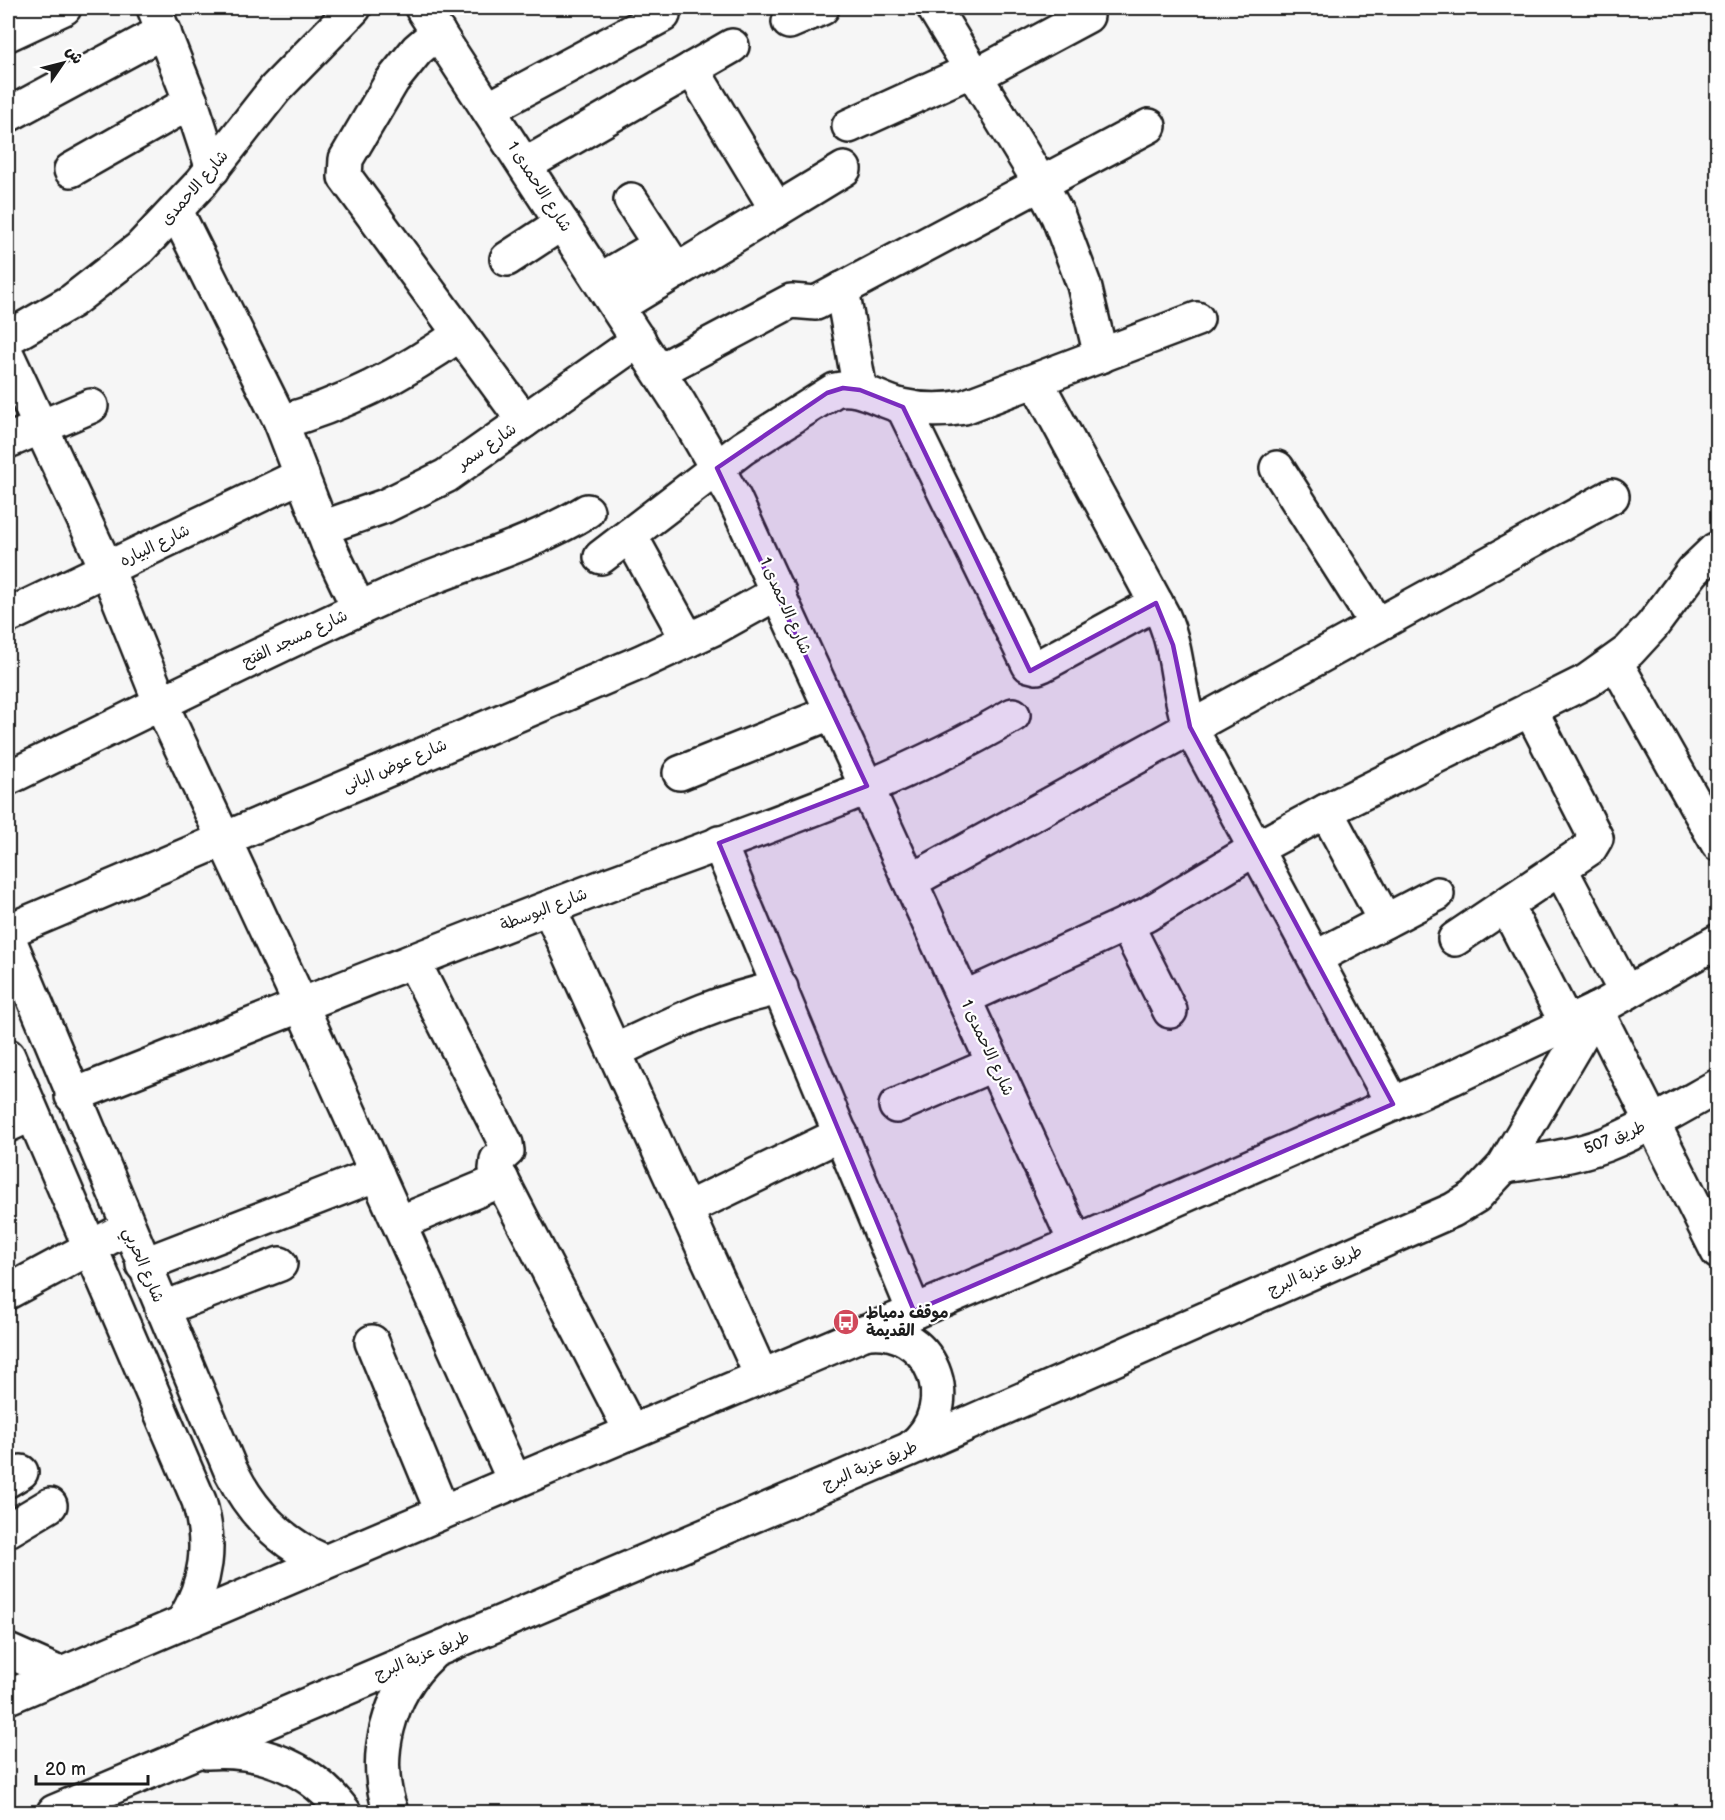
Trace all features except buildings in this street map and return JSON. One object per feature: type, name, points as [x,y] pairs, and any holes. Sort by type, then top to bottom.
[{"type":"street","points":[[8,34],[64,8]]},
{"type":"street","name":"شارع الاحمدى","points":[[8,338],[58,310],[100,281],[140,248],[213,169],[265,101],[354,8]]},
{"type":"street","points":[[789,22],[822,8]]},
{"type":"street","points":[[934,8],[1041,183],[1072,249],[1094,320],[1101,356]]},
{"type":"street","points":[[488,109],[663,15]]},
{"type":"street","points":[[8,115],[164,16],[213,169]]},
{"type":"street","points":[[849,126],[974,73],[1087,16]]},
{"type":"street","points":[[430,20],[346,159],[345,177],[524,421]]},
{"type":"street","name":"شارع الاحمدى 1","points":[[430,20],[659,371],[717,468],[779,592],[1076,1243]]},
{"type":"street","points":[[525,165],[732,46]]},
{"type":"street","points":[[692,69],[777,210]]},
{"type":"street","points":[[71,170],[191,102]]},
{"type":"street","points":[[659,371],[791,301],[816,303],[1149,126]]},
{"type":"street","points":[[608,293],[668,258],[777,210],[844,170]]},
{"type":"street","points":[[631,200],[668,258]]},
{"type":"street","points":[[176,211],[281,422],[322,528],[359,609]]},
{"type":"street","points":[[507,259],[562,223]]},
{"type":"street","points":[[842,289],[860,390]]},
{"type":"street","points":[[601,557],[717,468],[771,429],[827,393],[843,388],[860,390],[903,406],[927,410],[964,407],[1197,319]]},
{"type":"street","points":[[281,422],[362,392],[420,362],[460,334]]},
{"type":"street","name":"شارع سمر","points":[[322,528],[385,506],[426,487],[484,451],[639,340]]},
{"type":"street","points":[[8,357],[107,569],[161,704],[301,1005],[514,1480]]},
{"type":"street","points":[[1036,381],[1156,603],[1173,645],[1182,702],[1190,728],[1393,1104]]},
{"type":"street","points":[[8,441],[91,406]]},
{"type":"street","points":[[903,406],[1029,665],[1037,667],[1042,665],[1156,603]]},
{"type":"street","points":[[1277,468],[1377,625]]},
{"type":"street","name":"شارع البياره","points":[[8,616],[302,475]]},
{"type":"street","points":[[911,881],[1612,496]]},
{"type":"street","name":"شارع مسجد الفتح","points":[[8,778],[359,609],[444,572],[539,537],[587,511]]},
{"type":"street","points":[[630,535],[688,640]]},
{"type":"street","points":[[964,998],[1126,924],[1184,894],[1255,849],[1326,811],[1587,681],[1616,663],[1641,639],[1693,571],[1717,551]]},
{"type":"street","name":"شارع عوض البانى","points":[[8,930],[688,640],[779,592]]},
{"type":"street","points":[[1616,663],[1718,844]]},
{"type":"street","points":[[1455,939],[1593,845],[1595,834],[1530,709]]},
{"type":"street","points":[[680,773],[833,712]]},
{"type":"street","name":"شارع البوسطة","points":[[72,1096],[413,961],[867,786],[942,754],[1013,715]]},
{"type":"street","points":[[1326,811],[1385,921]]},
{"type":"street","points":[[719,843],[914,1311]]},
{"type":"street","points":[[1560,868],[1626,993]]},
{"type":"street","points":[[1315,958],[1437,894]]},
{"type":"street","points":[[1506,905],[1568,1024]]},
{"type":"street","points":[[549,908],[761,1375]]},
{"type":"street","points":[[1126,924],[1170,1011]]},
{"type":"street","name":"شارع الحربي","points":[[8,937],[72,1096],[225,1459],[243,1495],[278,1534],[323,1562]]},
{"type":"street","name":"طريق عزبة البرج","points":[[8,1697],[1076,1243],[1393,1104],[1596,1010],[1718,941]]},
{"type":"street","points":[[413,961],[506,1144],[507,1151],[496,1163],[502,1180],[631,1431]]},
{"type":"street","points":[[615,1051],[696,1012],[780,988]]},
{"type":"street","points":[[1596,1010],[1718,1252]]},
{"type":"street","name":"طريق عزبة البرج","points":[[54,1812],[910,1449],[1453,1210],[1476,1196],[1504,1166],[1596,1010]]},
{"type":"street","points":[[8,1056],[20,1119],[90,1248],[203,1514],[207,1542],[205,1570],[197,1597],[184,1622]]},
{"type":"street","points":[[896,1106],[994,1064]]},
{"type":"street","name":"طريق 507","points":[[1504,1166],[1557,1158],[1606,1144],[1652,1123],[1718,1086]]},
{"type":"street","points":[[686,1209],[841,1134]]},
{"type":"street","points":[[143,1264],[377,1174]]},
{"type":"street","points":[[399,1223],[502,1180]]},
{"type":"street","points":[[8,1292],[128,1228]]},
{"type":"street","points":[[162,1309],[280,1264]]},
{"type":"street","points":[[856,1335],[876,1332],[896,1336],[921,1352],[932,1369],[938,1388],[935,1418],[924,1436],[910,1449]]},
{"type":"street","points":[[372,1342],[442,1511]]},
{"type":"street","points":[[8,1530],[50,1505]]},
{"type":"street","points":[[386,1811],[382,1762],[391,1714],[413,1672],[435,1650]]},
{"type":"street","points":[[8,1651],[60,1674]]},
{"type":"street","points":[[191,1755],[234,1751],[276,1760],[314,1780],[344,1812]]},
{"type":"highlighted area","points":[[843,388],[860,390],[903,407],[1030,671],[1156,603],[1173,645],[1190,727],[1393,1104],[914,1311],[719,843],[867,786],[717,468],[827,393]]},
{"type":"place","name":"موقف دمياط القديمة","points":[[846,1322]]}]
